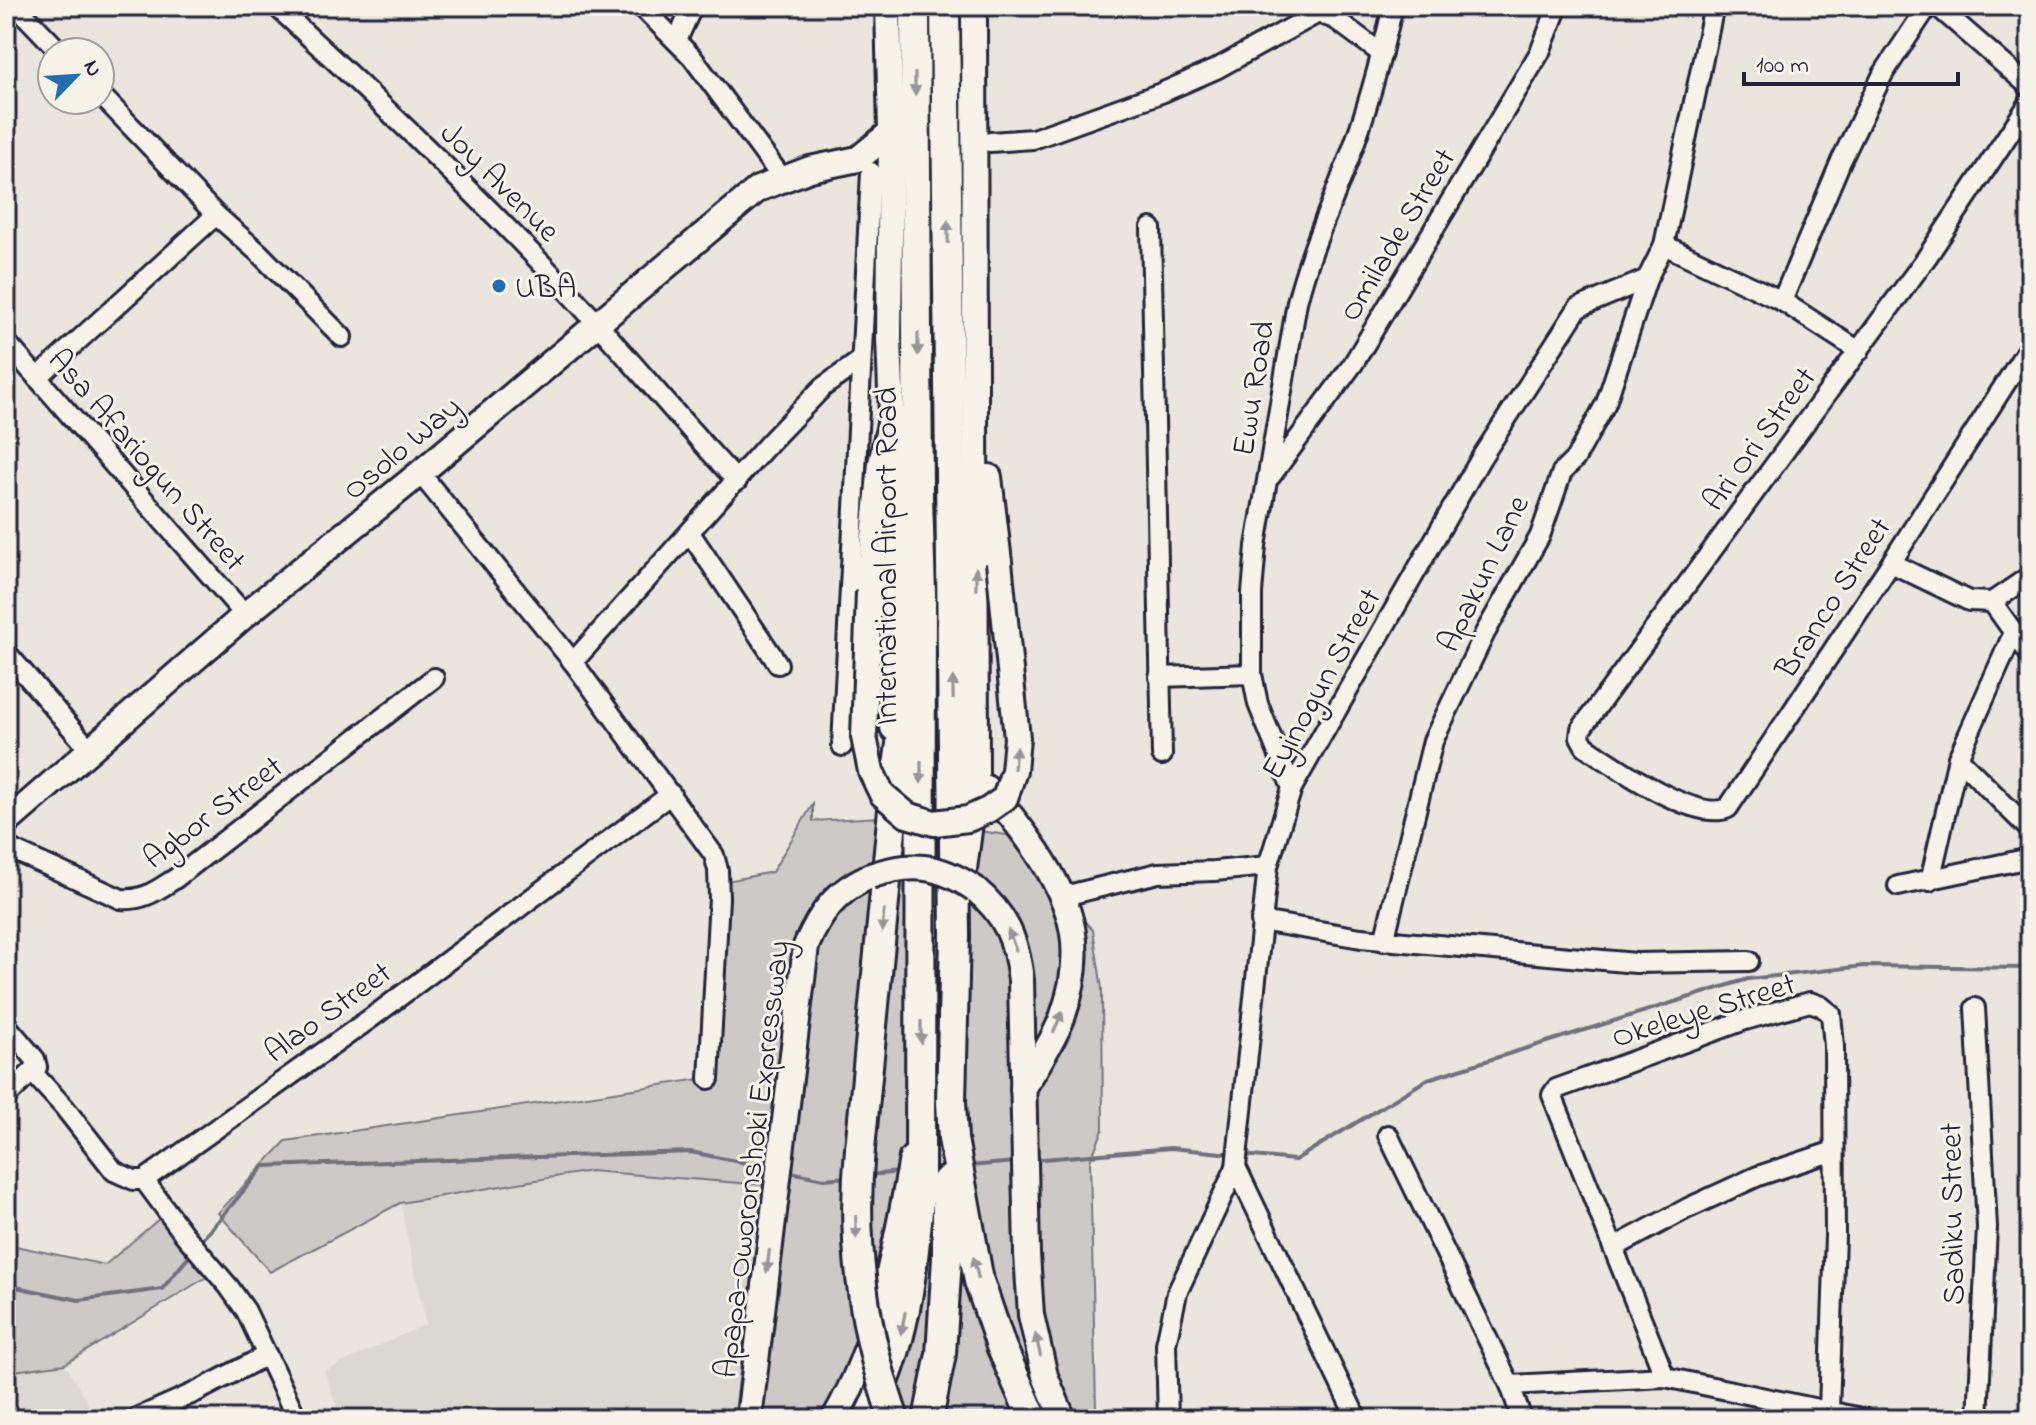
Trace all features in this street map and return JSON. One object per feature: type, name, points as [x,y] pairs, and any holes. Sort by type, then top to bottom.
[{"type":"highway","name":"International Airport Road","points":[[915,6],[921,594],[921,1105],[934,1138]]},
{"type":"highway","name":"International Airport Road","points":[[934,1138],[951,1102],[955,935],[945,6]]},
{"type":"highway","points":[[892,416],[918,496]]},
{"type":"highway","points":[[892,416],[895,789]]},
{"type":"highway","points":[[894,1419],[881,1382],[860,1282],[855,1196],[895,789],[921,594]]},
{"type":"highway","points":[[868,1419],[886,1383],[901,1336],[933,1189],[934,1138]]},
{"type":"highway","points":[[928,1419],[941,1354],[947,1258],[933,1189]]},
{"type":"highway","points":[[933,1189],[979,1281],[1001,1346],[1033,1419]]},
{"type":"main road","name":"International Airport Road","points":[[888,6],[891,132],[873,173],[889,339],[892,416],[881,463],[869,591],[864,737],[871,771],[882,794],[907,815],[934,823],[968,819],[988,810],[1005,798],[1014,771],[1017,738],[977,365]]},
{"type":"main road","name":"International Airport Road","points":[[955,935],[976,777],[974,6]]},
{"type":"main road","name":"Osolo Way","points":[[9,816],[245,615],[420,473],[758,189],[782,178],[873,173],[891,132]]},
{"type":"main road","points":[[976,777],[1016,821],[1064,896],[1073,928],[1074,965],[1061,1019],[1022,1091]]},
{"type":"main road","name":"Apapa-Oworonshoki Expressway","points":[[749,1419],[806,946],[813,928],[837,895],[870,876],[898,867],[928,867],[955,875],[975,889],[994,905],[1008,928],[1017,952],[1021,980],[1031,1315],[1045,1376],[1063,1419]]},
{"type":"main road","points":[[834,1419],[852,1388],[874,1326],[933,1189],[934,1138]]},
{"type":"street","points":[[16,6],[45,36]]},
{"type":"street","name":"Joy Avenue","points":[[276,6],[359,83],[537,259],[737,481]]},
{"type":"street","points":[[641,6],[677,40],[782,178]]},
{"type":"street","points":[[677,40],[690,12],[689,6]]},
{"type":"street","name":"Ewu Road","points":[[1292,788],[1258,704],[1252,674],[1252,593],[1256,546],[1297,302],[1306,268],[1348,159],[1382,54],[1393,6]]},
{"type":"street","name":"Omilade Street","points":[[1267,482],[1353,364],[1540,52],[1558,6]]},
{"type":"street","name":"Apakun Lane","points":[[1384,941],[1433,741],[1485,633],[1540,536],[1562,472],[1575,459],[1606,403],[1647,279],[1664,245],[1714,6]]},
{"type":"street","points":[[1782,301],[1841,161],[1883,74],[1928,6]]},
{"type":"street","points":[[1937,6],[2030,87]]},
{"type":"street","points":[[990,142],[1033,139],[1161,93],[1216,69],[1318,13],[1335,19],[1382,54]]},
{"type":"street","name":"Ari Ori Street","points":[[1647,788],[1585,746],[1580,737],[1581,729],[1927,257],[2030,102]]},
{"type":"street","points":[[116,111],[216,215],[259,253],[342,337]]},
{"type":"street","points":[[842,746],[873,173]]},
{"type":"street","points":[[37,378],[216,215]]},
{"type":"street","points":[[1151,228],[1162,755]]},
{"type":"street","points":[[1664,245],[1782,301],[1859,351]]},
{"type":"street","name":"Eyinogun Street","points":[[1236,1167],[1268,866],[1292,788],[1481,458],[1578,308],[1647,279]]},
{"type":"street","name":"Asa Afariogun Street","points":[[6,342],[245,615]]},
{"type":"street","name":"Branco Street","points":[[1647,788],[1714,812],[1728,808],[1891,563],[2030,345]]},
{"type":"street","points":[[573,662],[823,387],[861,360]]},
{"type":"street","points":[[420,473],[573,662],[714,855],[718,870],[709,1079]]},
{"type":"street","points":[[690,533],[778,664]]},
{"type":"street","points":[[1891,563],[1969,601],[1992,602],[2030,576]]},
{"type":"street","points":[[1992,602],[2030,655]]},
{"type":"street","points":[[1930,881],[1958,758],[2013,634]]},
{"type":"street","points":[[6,652],[90,750]]},
{"type":"street","points":[[1159,677],[1252,674]]},
{"type":"street","name":"Agbor Street","points":[[6,847],[121,899],[136,900],[150,895],[434,678]]},
{"type":"street","points":[[1958,758],[2030,830]]},
{"type":"street","name":"Alao Street","points":[[144,1180],[371,1018],[671,794]]},
{"type":"street","points":[[1898,886],[2030,858]]},
{"type":"street","points":[[1064,896],[1158,873],[1268,866]]},
{"type":"street","points":[[1261,921],[1384,941],[1636,963],[1749,961]]},
{"type":"street","name":"Okeleye Street","points":[[1665,1377],[1552,1095],[1556,1089],[1745,1020],[1810,1002],[1831,1014],[1834,1046],[1835,1236],[1829,1410]]},
{"type":"street","name":"Sadiku Street","points":[[1975,1008],[1987,1227],[1978,1419]]},
{"type":"street","points":[[6,1025],[35,1059],[37,1067],[6,1097]]},
{"type":"street","points":[[33,1073],[114,1171],[134,1180],[144,1180],[246,1311],[297,1419]]},
{"type":"street","points":[[1388,1135],[1510,1385],[1522,1419]]},
{"type":"street","points":[[1613,1248],[1688,1208],[1758,1176],[1834,1151]]},
{"type":"street","points":[[1168,1419],[1166,1344],[1177,1293],[1236,1167]]},
{"type":"street","points":[[1236,1167],[1357,1419]]},
{"type":"street","points":[[135,1419],[267,1355]]},
{"type":"street","points":[[1510,1385],[1665,1377],[1866,1419]]},
{"type":"shaded area","points":[[813,804],[813,821],[880,817],[1007,835],[1040,877],[1093,930],[1102,989],[1103,1130],[1090,1161],[1096,1407],[1100,1419],[734,1419],[764,1185],[590,1171],[400,1203],[270,1272],[218,1213],[286,1141],[714,1077],[722,882],[772,872]]},
{"type":"shaded area","points":[[591,1171],[764,1185],[734,1419],[341,1419],[324,1371],[426,1324],[400,1203]]},
{"type":"shaded area","points":[[174,1206],[210,1275],[65,1364],[6,1372],[6,1244],[105,1265]]},
{"type":"shaded area","points":[[65,1364],[97,1419],[6,1419],[6,1372]]},
{"type":"waterway","points":[[1243,1155],[1295,1160],[1428,1079],[1748,979],[1864,966],[2030,968]]},
{"type":"waterway","points":[[1032,1160],[1171,1148],[1231,1154]]},
{"type":"waterway","points":[[200,1243],[264,1166],[691,1152],[769,1168]]},
{"type":"waterway","points":[[969,1166],[1016,1162]]},
{"type":"waterway","points":[[929,1169],[948,1168]]},
{"type":"waterway","points":[[786,1171],[824,1179],[848,1177]]},
{"type":"waterway","points":[[869,1175],[900,1172]]},
{"type":"waterway","points":[[6,1285],[79,1300],[162,1289],[192,1253]]},
{"type":"place","name":"UBA","points":[[499,286]]}]
